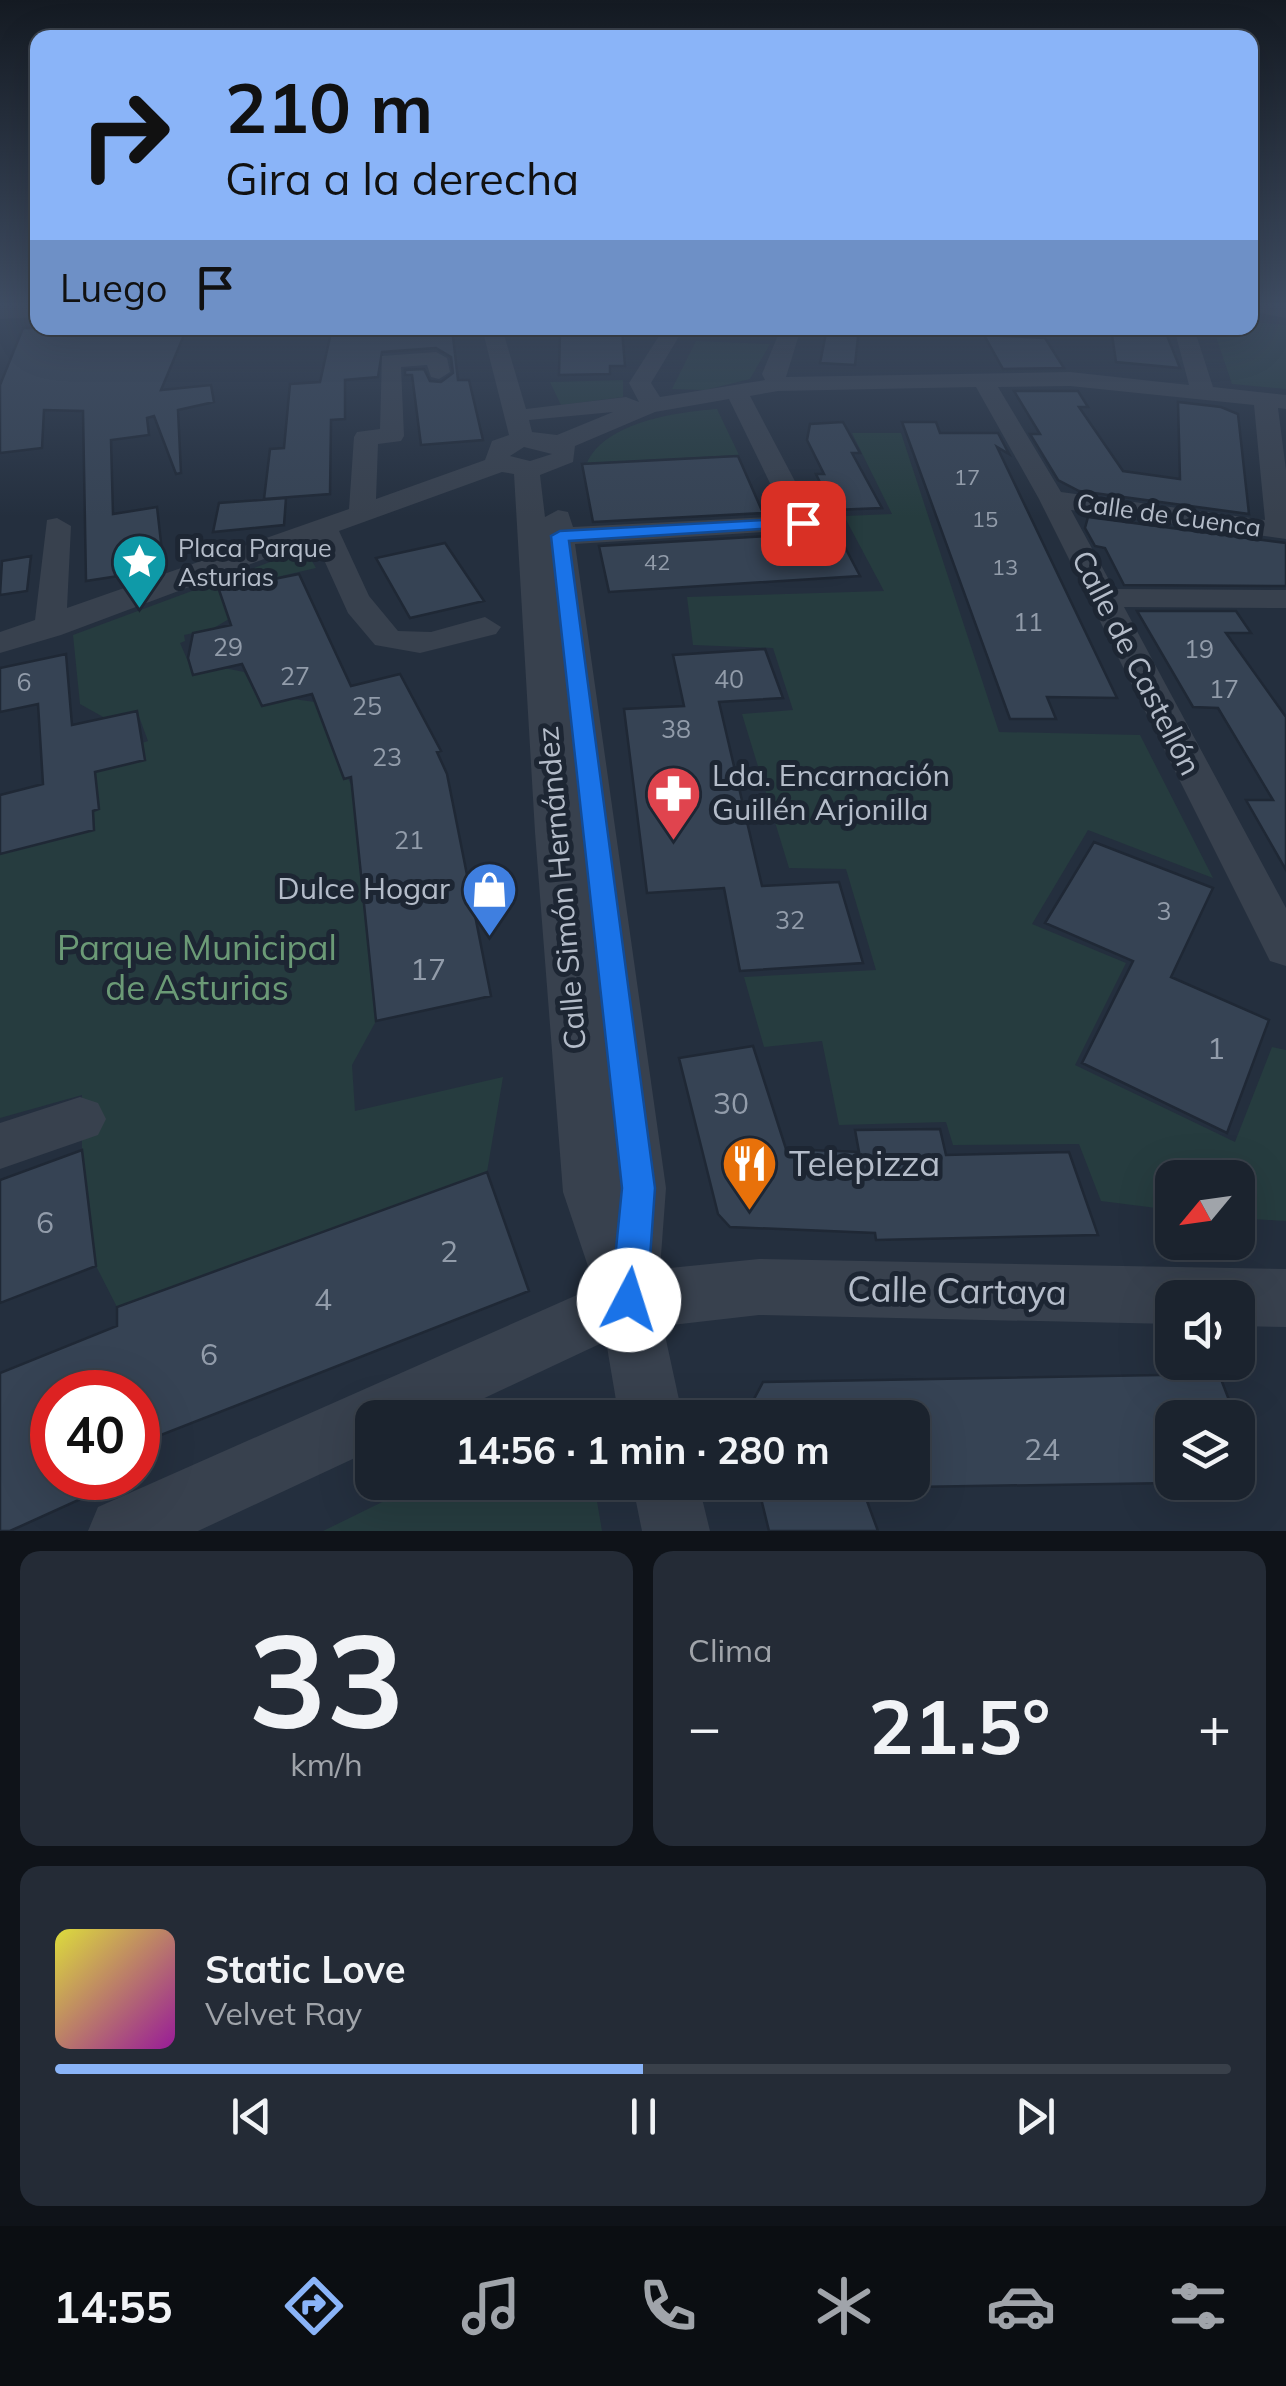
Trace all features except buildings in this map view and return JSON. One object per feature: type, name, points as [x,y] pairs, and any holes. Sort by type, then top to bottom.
[{"type":"street","points":[[362,514],[366,437],[392,436],[390,374]]},
{"type":"street","name":"Calle Simón Hernández","points":[[507,374],[560,536],[638,1188],[629,1300]]},
{"type":"street","name":"Calle Simón Hernández","points":[[518,374],[533,454],[554,832],[590,1192],[629,1300],[648,1400]]},
{"type":"street","points":[[645,374],[640,383],[651,406]]},
{"type":"street","points":[[773,374],[778,384]]},
{"type":"street","points":[[1198,374],[1203,392]]},
{"type":"street","name":"Calle de Castellón","points":[[982,379],[1052,499],[1100,598],[1286,949]]},
{"type":"street","points":[[0,643],[444,487],[651,406],[778,384],[1070,380],[1276,401],[1283,530]]},
{"type":"street","points":[[560,536],[605,534],[600,510],[792,500],[747,406],[735,392]]},
{"type":"street","points":[[444,487],[499,488],[533,454],[651,406]]},
{"type":"street","name":"Calle de Cuenca","points":[[1052,499],[1283,530]]},
{"type":"street","points":[[50,628],[57,526]]},
{"type":"street","points":[[324,528],[372,631],[396,643],[420,643],[485,628]]},
{"type":"street","points":[[1100,598],[1276,599],[1286,626]]},
{"type":"street","points":[[0,1146],[80,1119]]},
{"type":"street","name":"Calle Cartaya","points":[[122,1531],[629,1300],[760,1287],[1286,1298]]},
{"type":"street","points":[[669,1500],[676,1531]]},
{"type":"green space","points":[[679,374],[753,374],[750,379],[705,390],[672,389]]},
{"type":"green space","points":[[1229,374],[1286,374],[1286,389],[1232,384]]},
{"type":"green space","points":[[623,380],[623,397],[561,405],[550,382]]},
{"type":"green space","points":[[717,409],[739,455],[587,463],[596,449],[625,429],[663,417]]},
{"type":"green space","points":[[852,433],[901,433],[999,732],[1140,735],[1213,878],[1088,830],[1032,924],[1126,963],[1075,1065],[1235,1142],[1272,1047],[1286,1050],[1286,1221],[1255,1219],[1255,1160],[1155,1160],[1155,1208],[1101,1201],[1079,1144],[953,1145],[946,1122],[839,1125],[822,1041],[764,1047],[744,977],[876,970],[846,869],[789,868],[742,714],[793,710],[773,648],[693,645],[687,597],[884,591],[844,516],[892,514]]},
{"type":"green space","name":"Parque Municipal de Asturias","points":[[305,549],[316,568],[224,589],[221,596],[229,619],[212,629],[184,635],[185,641],[180,643],[194,675],[224,668],[244,672],[262,706],[293,699],[315,702],[343,778],[348,778],[352,787],[376,1021],[352,1065],[355,1111],[503,1077],[487,1172],[117,1307],[96,1266],[82,1150],[82,1095],[0,1118],[0,854],[94,830],[93,811],[99,809],[88,773],[145,760],[142,743],[148,741],[137,711],[105,718],[80,704],[73,635]]},
{"type":"green space","points":[[386,1500],[597,1500],[602,1531],[323,1531]]},
{"type":"place","name":"Placa Parque Asturias","points":[[139,611]]},
{"type":"place","name":"Lda. Encarnación Guillén Arjonilla","points":[[673,842]]},
{"type":"place","name":"Dulce Hogar","points":[[489,938]]},
{"type":"place","name":"Telepizza","points":[[750,1213]]},
{"type":"route","points":[[629,1300],[638,1188],[560,536],[803,523]]}]
